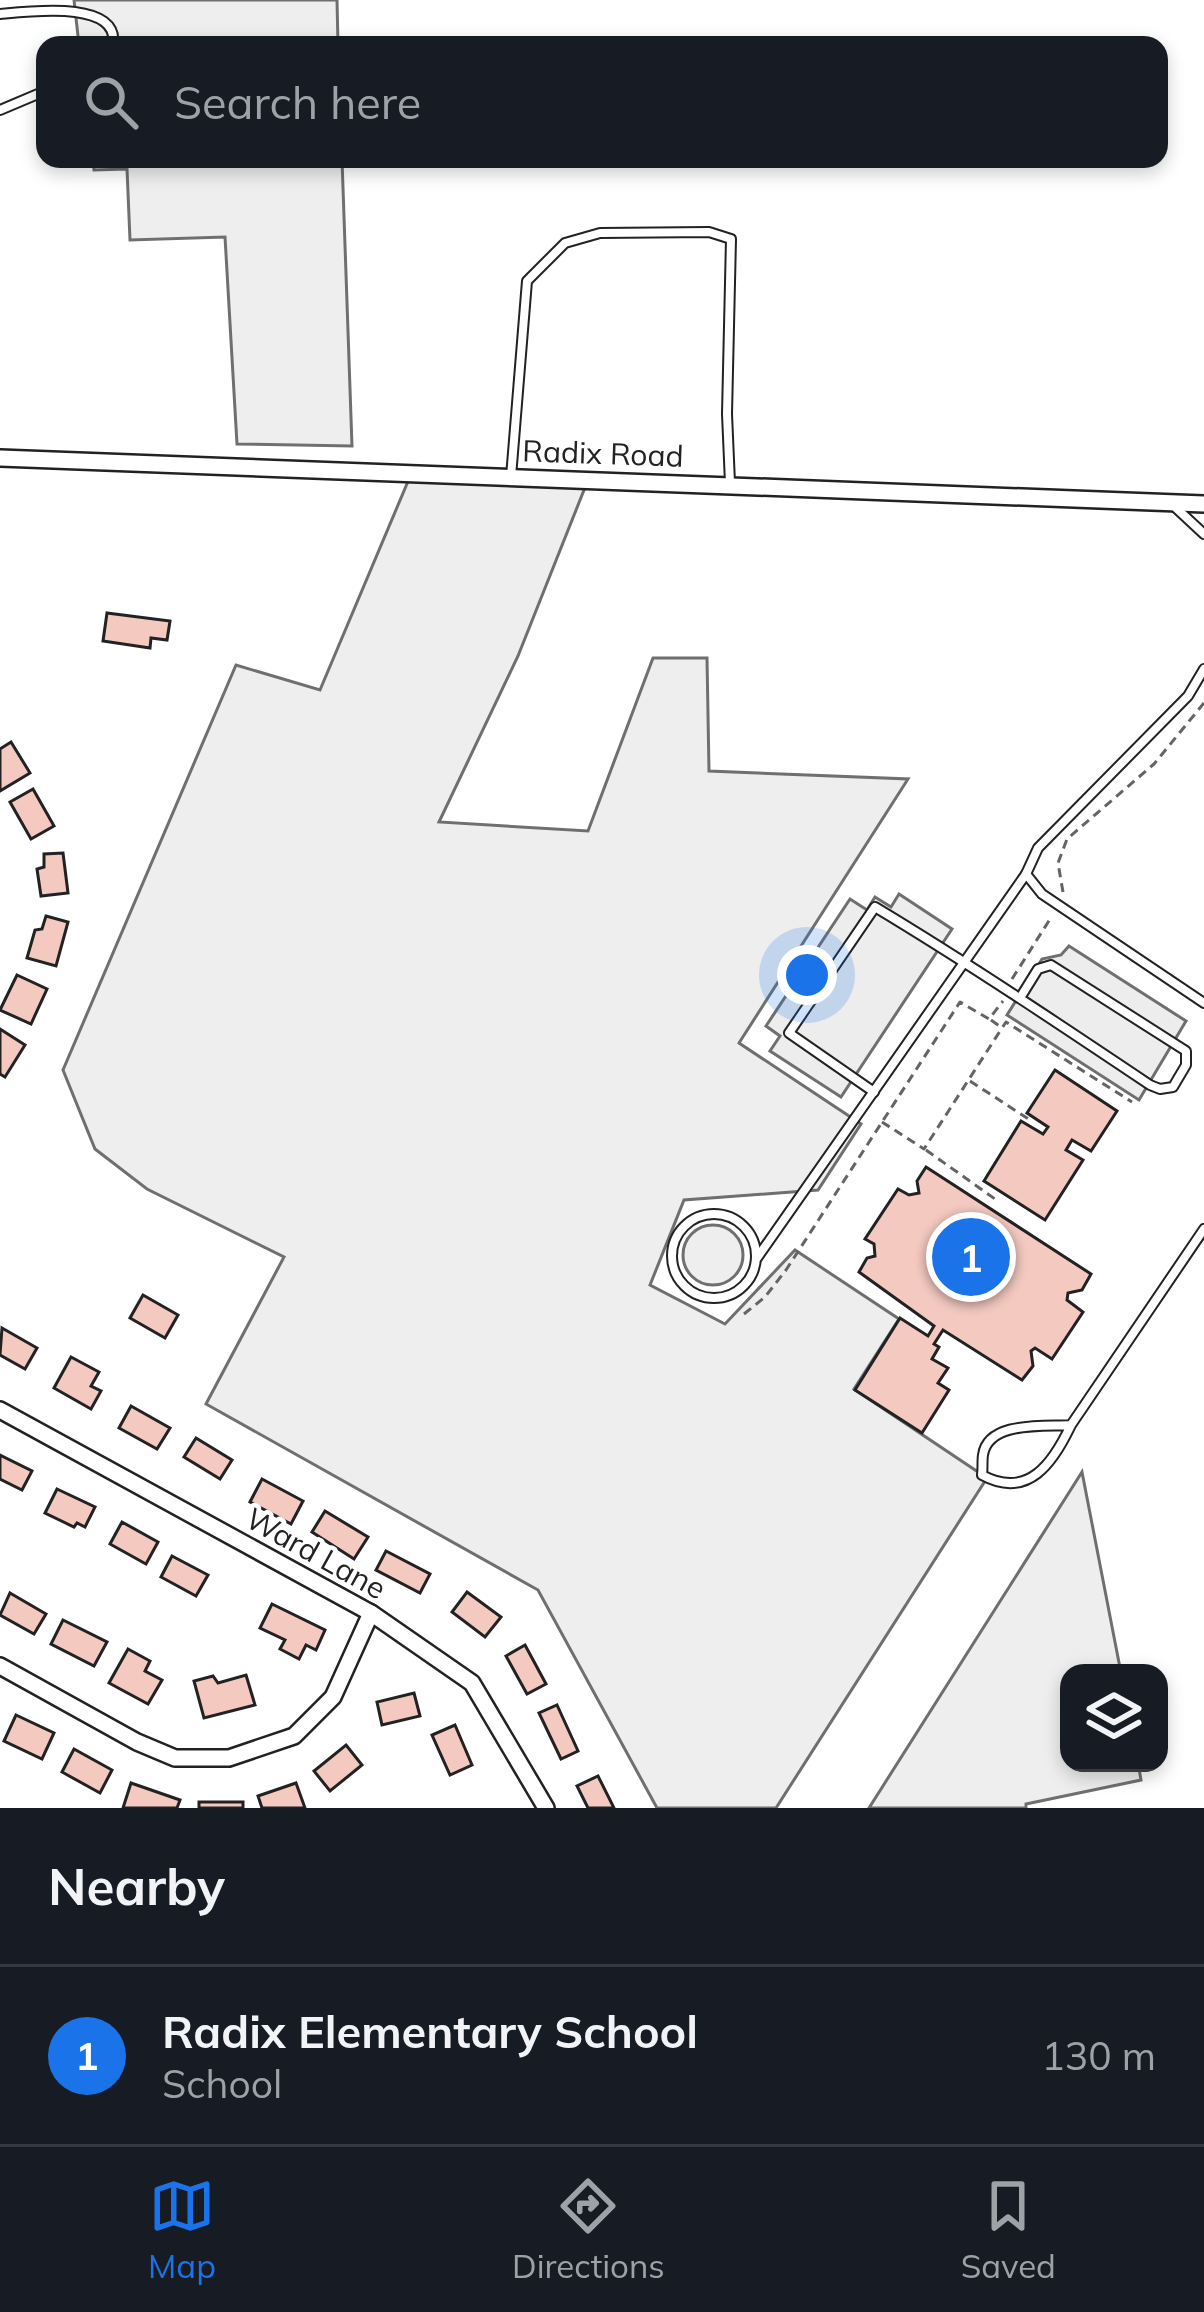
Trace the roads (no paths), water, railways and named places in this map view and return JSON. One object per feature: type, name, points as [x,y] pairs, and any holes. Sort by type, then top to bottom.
[{"type":"street","name":"Radix Road","points":[[0,458],[1204,504]]},
{"type":"street","name":"Ward Lane","points":[[0,1410],[371,1613],[472,1682],[546,1808]]},
{"type":"street","points":[[0,1666],[175,1758],[229,1758],[294,1736],[333,1697],[371,1613]]},
{"type":"lane","points":[[0,14],[95,10],[106,18],[115,36]]},
{"type":"lane","points":[[0,110],[36,95]]},
{"type":"lane","points":[[511,477],[527,281],[565,243],[600,233],[709,232],[731,239],[730,485]]},
{"type":"lane","points":[[1169,502],[1204,534]]},
{"type":"lane","points":[[757,1258],[750,1232],[732,1216],[708,1214],[686,1223],[673,1244],[673,1268],[686,1288],[708,1298],[732,1294],[750,1279],[757,1258],[965,962],[1038,848],[1188,696],[1204,669]]},
{"type":"lane","points":[[1025,874],[1042,894],[1204,1004]]},
{"type":"lane","points":[[874,1091],[789,1033],[875,907],[1160,1089],[1173,1087],[1186,1066],[1186,1052],[1051,965],[1038,969],[1020,998]]},
{"type":"lane","points":[[1071,1425],[1002,1432],[990,1439],[982,1474],[1000,1484],[1017,1484],[1039,1472],[1058,1453],[1071,1425],[1204,1228]]},
{"type":"place","name":"Radix Elementary School","points":[[971,1257]]}]
